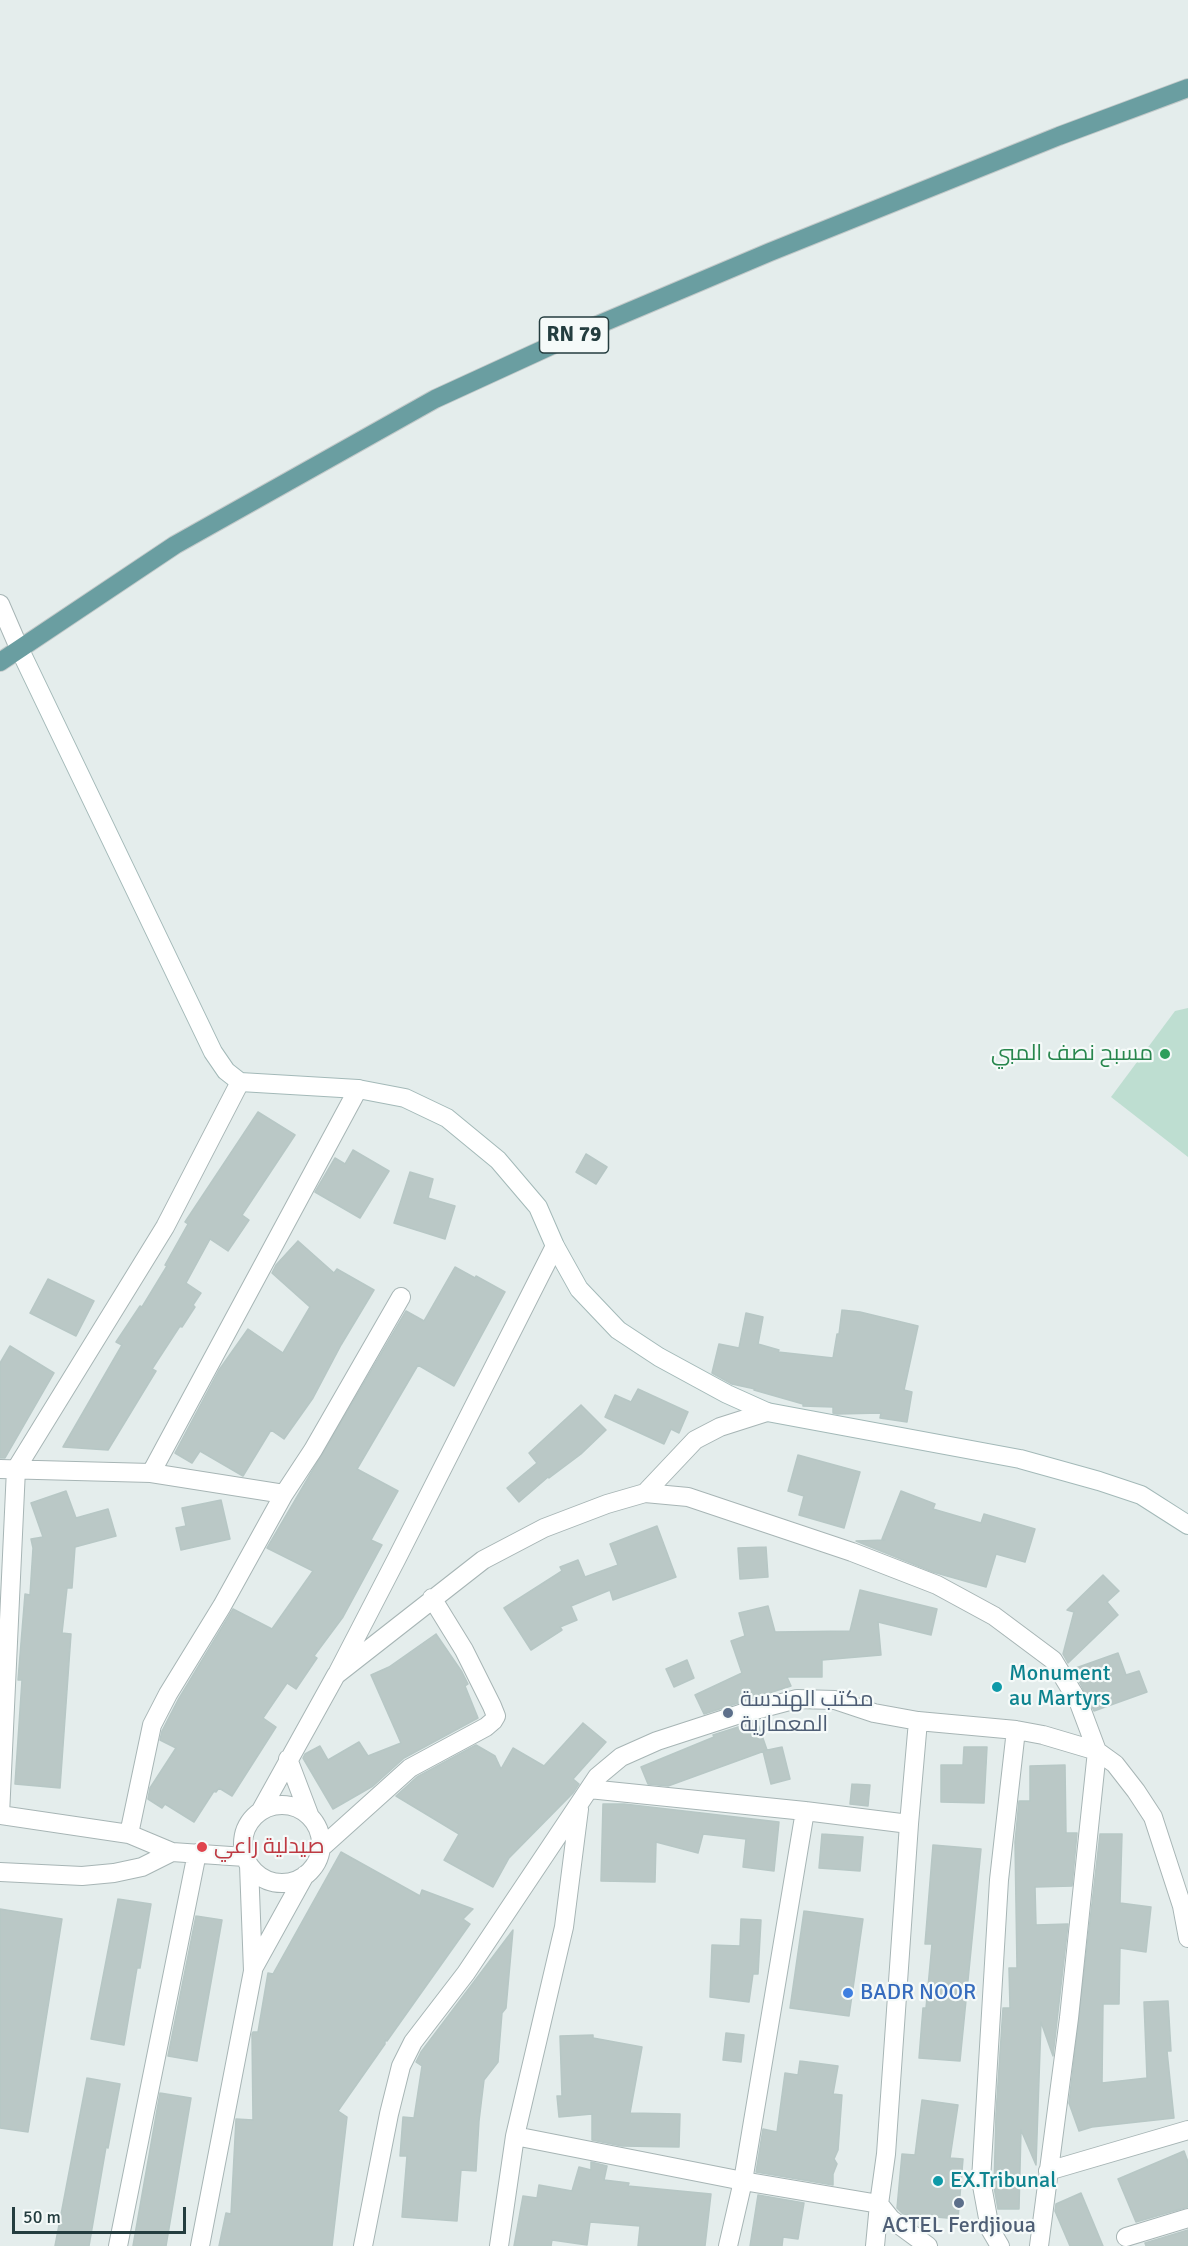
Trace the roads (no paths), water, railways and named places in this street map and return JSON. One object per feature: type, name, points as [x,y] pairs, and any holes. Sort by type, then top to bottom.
[{"type":"main road","name":"RN 79","points":[[0,662],[175,545],[435,399],[581,332],[770,252],[1059,136],[1188,88]]},
{"type":"street","points":[[0,604],[213,1052],[226,1071],[240,1082],[358,1089],[405,1098],[447,1118],[498,1160],[538,1207],[555,1246],[579,1289],[618,1330],[659,1357],[728,1394],[767,1412],[1020,1459],[1141,1495],[1188,1525]]},
{"type":"street","points":[[240,1082],[165,1227],[8,1469],[0,1815],[129,1834],[172,1852],[197,1853],[247,1861],[260,1876],[275,1882],[291,1882],[305,1875]]},
{"type":"street","points":[[151,1473],[358,1089]]},
{"type":"street","points":[[200,2246],[253,1971],[247,1861],[243,1837],[246,1827],[260,1812],[336,1675],[398,1558],[555,1246]]},
{"type":"street","points":[[129,1834],[152,1725],[284,1494],[313,1450],[401,1297]]},
{"type":"street","points":[[645,1493],[695,1440],[720,1428],[767,1412]]},
{"type":"street","points":[[8,1469],[151,1473],[284,1494]]},
{"type":"street","points":[[336,1675],[483,1560],[544,1528],[607,1504],[645,1493],[688,1497],[852,1552],[938,1585],[994,1616],[1053,1660],[1079,1703],[1097,1751],[1069,2018],[1039,2246]]},
{"type":"street","points":[[321,1848],[410,1768],[486,1727],[496,1716],[464,1650],[432,1599]]},
{"type":"street","points":[[363,2246],[389,2114],[401,2066],[413,2042],[466,1973],[597,1778],[621,1757],[657,1741],[740,1714],[797,1699],[835,1700],[874,1713],[918,1721],[1016,1730],[1043,1735],[1097,1751],[1115,1764],[1153,1817],[1182,1906],[1188,1938]]},
{"type":"street","points":[[875,2246],[886,2154],[918,1721]]},
{"type":"street","points":[[1000,2246],[990,2229],[981,2180],[999,1880],[1016,1730]]},
{"type":"street","points":[[253,1971],[305,1875],[318,1859],[321,1848],[319,1832],[310,1817],[288,1759]]},
{"type":"street","points":[[584,1797],[805,1811],[909,1824]]},
{"type":"street","points":[[499,2246],[515,2136],[564,1927],[584,1797]]},
{"type":"street","points":[[260,1812],[280,1805],[291,1806],[310,1817]]},
{"type":"street","points":[[728,2246],[743,2181],[805,1811]]},
{"type":"street","points":[[0,1872],[82,1876],[114,1873],[142,1867],[172,1852]]},
{"type":"street","points":[[118,2246],[197,1853]]},
{"type":"street","points":[[1048,2170],[1188,2130]]},
{"type":"street","points":[[515,2136],[743,2181],[879,2204],[891,2219],[928,2246]]},
{"type":"street","points":[[1126,2237],[1188,2218]]},
{"type":"place","name":"مسبح نصف المبي","points":[[1165,1054]]},
{"type":"place","name":"Monument au Martyrs","points":[[997,1687]]},
{"type":"place","name":"مكتب الهندسة المعمارية","points":[[728,1713]]},
{"type":"place","name":"صيدلية راعي","points":[[202,1847]]},
{"type":"place","name":"BADR NOOR","points":[[848,1993]]},
{"type":"place","name":"EX.Tribunal","points":[[938,2181]]},
{"type":"place","name":"ACTEL Ferdjioua","points":[[959,2203]]}]
